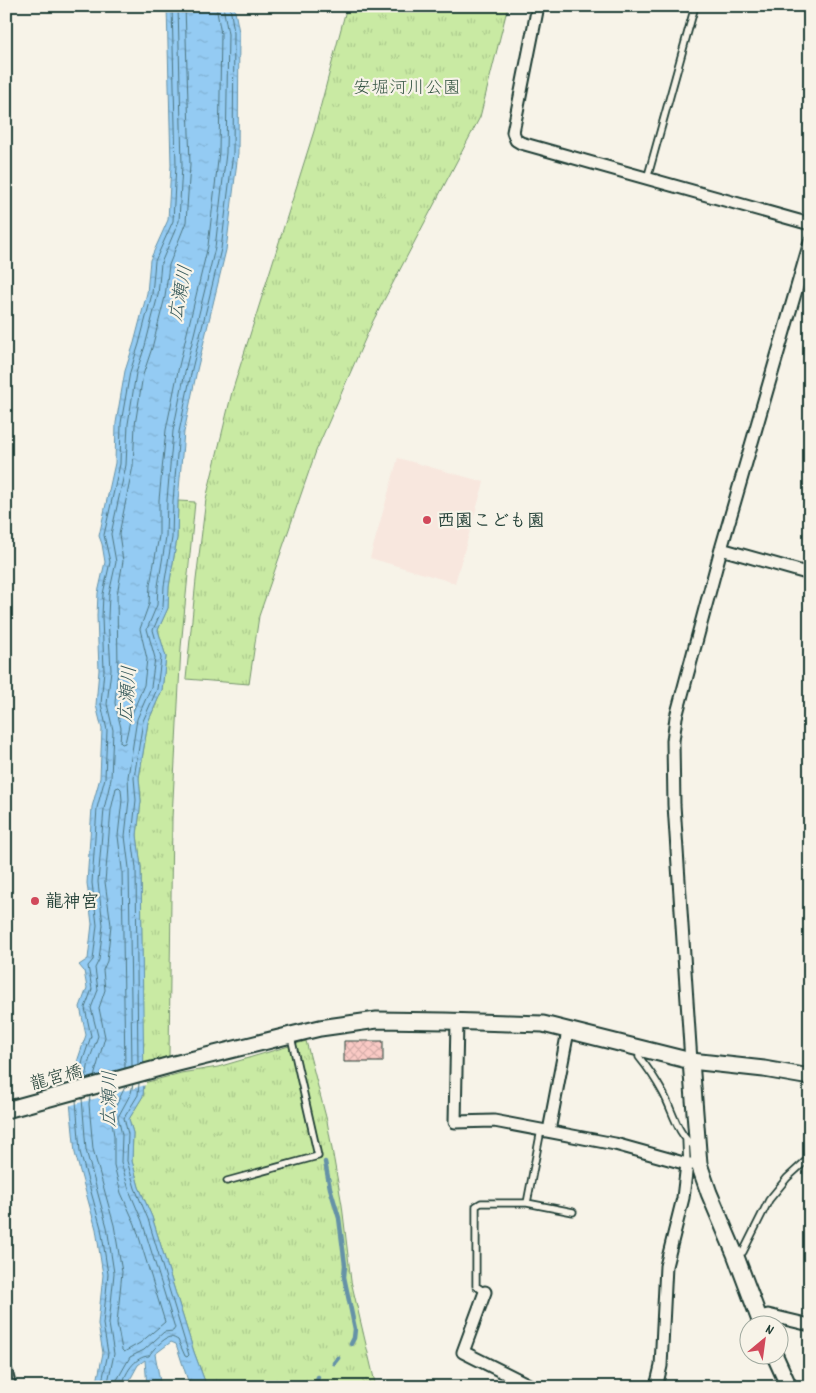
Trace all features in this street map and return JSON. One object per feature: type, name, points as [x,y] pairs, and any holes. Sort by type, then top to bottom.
[{"type":"street","points":[[538,6],[513,132],[516,140],[647,179],[810,224]]},
{"type":"street","points":[[656,1387],[661,1366],[666,1266],[693,1164],[691,1143],[691,1061],[674,805],[673,741],[676,718],[722,549],[810,242]]},
{"type":"street","points":[[722,549],[810,574]]},
{"type":"street","name":"龍宮橋","points":[[6,1110],[174,1064],[290,1035],[320,1028],[378,1020],[543,1024],[691,1061],[764,1069],[810,1077]]},
{"type":"street","points":[[457,1021],[455,1122],[494,1121],[615,1144],[693,1164],[709,1193],[759,1316]]},
{"type":"street","points":[[545,1131],[568,1030]]},
{"type":"street","points":[[485,1292],[463,1352],[534,1387]]},
{"type":"street","points":[[788,1321],[810,1326]]},
{"type":"street","points":[[780,1366],[789,1387]]},
{"type":"street","points":[[6,1370],[8,1385]]},
{"type":"lane","points":[[647,179],[695,6]]},
{"type":"lane","points":[[227,1181],[318,1156],[290,1035]]},
{"type":"lane","points":[[640,1048],[639,1057],[663,1093],[691,1143]]},
{"type":"lane","points":[[527,1202],[545,1131]]},
{"type":"lane","points":[[735,1254],[743,1252],[769,1200],[787,1178],[810,1157]]},
{"type":"lane","points":[[485,1292],[476,1286],[476,1206],[481,1203],[527,1202],[573,1212]]},
{"type":"shaded area","name":"西園こども園","points":[[398,458],[484,482],[455,583],[370,558]]},
{"type":"green space","name":"安堀河川公園","points":[[347,6],[508,6],[480,117],[373,321],[316,451],[259,616],[249,684],[186,679],[206,499],[232,392],[314,131]]},
{"type":"green space","points":[[178,501],[195,502],[181,647],[172,818],[169,1056],[143,1064],[141,867],[137,835],[141,801],[139,778],[148,722],[162,690],[166,657],[158,630],[168,608],[169,587],[177,538]]},
{"type":"green space","points":[[306,1041],[327,1121],[342,1205],[351,1281],[376,1387],[207,1387],[194,1352],[152,1217],[139,1187],[132,1161],[133,1133],[129,1119],[143,1096],[144,1083],[181,1073],[218,1067]]},
{"type":"water","name":"広瀬川","points":[[167,6],[234,6],[239,32],[238,153],[226,250],[184,432],[177,538],[169,587],[168,608],[158,630],[166,657],[162,690],[148,722],[139,778],[141,801],[137,835],[141,867],[144,1083],[143,1096],[129,1119],[133,1133],[132,1161],[139,1187],[152,1217],[194,1352],[207,1387],[190,1387],[176,1344],[171,1342],[155,1354],[161,1387],[147,1387],[145,1360],[138,1365],[126,1387],[96,1387],[103,1353],[98,1324],[103,1275],[96,1229],[75,1153],[70,1102],[78,1059],[86,1035],[80,1007],[87,988],[84,971],[79,965],[88,959],[92,924],[87,883],[92,807],[100,778],[102,729],[96,705],[99,670],[97,616],[98,593],[105,562],[99,536],[115,463],[116,423],[125,371],[147,293],[150,260],[168,220],[171,165]]},
{"type":"pier","points":[[146,1066],[146,1085],[68,1106],[71,1086]]},
{"type":"building","points":[[344,1041],[383,1041],[383,1062],[344,1062]]},
{"type":"waterway","points":[[325,1162],[339,1218],[345,1265],[344,1277],[355,1329],[351,1344]]},
{"type":"waterway","points":[[334,1363],[338,1358]]},
{"type":"waterway","points":[[315,1387],[318,1377]]},
{"type":"place","name":"西園こども園","points":[[427,520]]},
{"type":"place","name":"龍神宮","points":[[35,901]]}]
